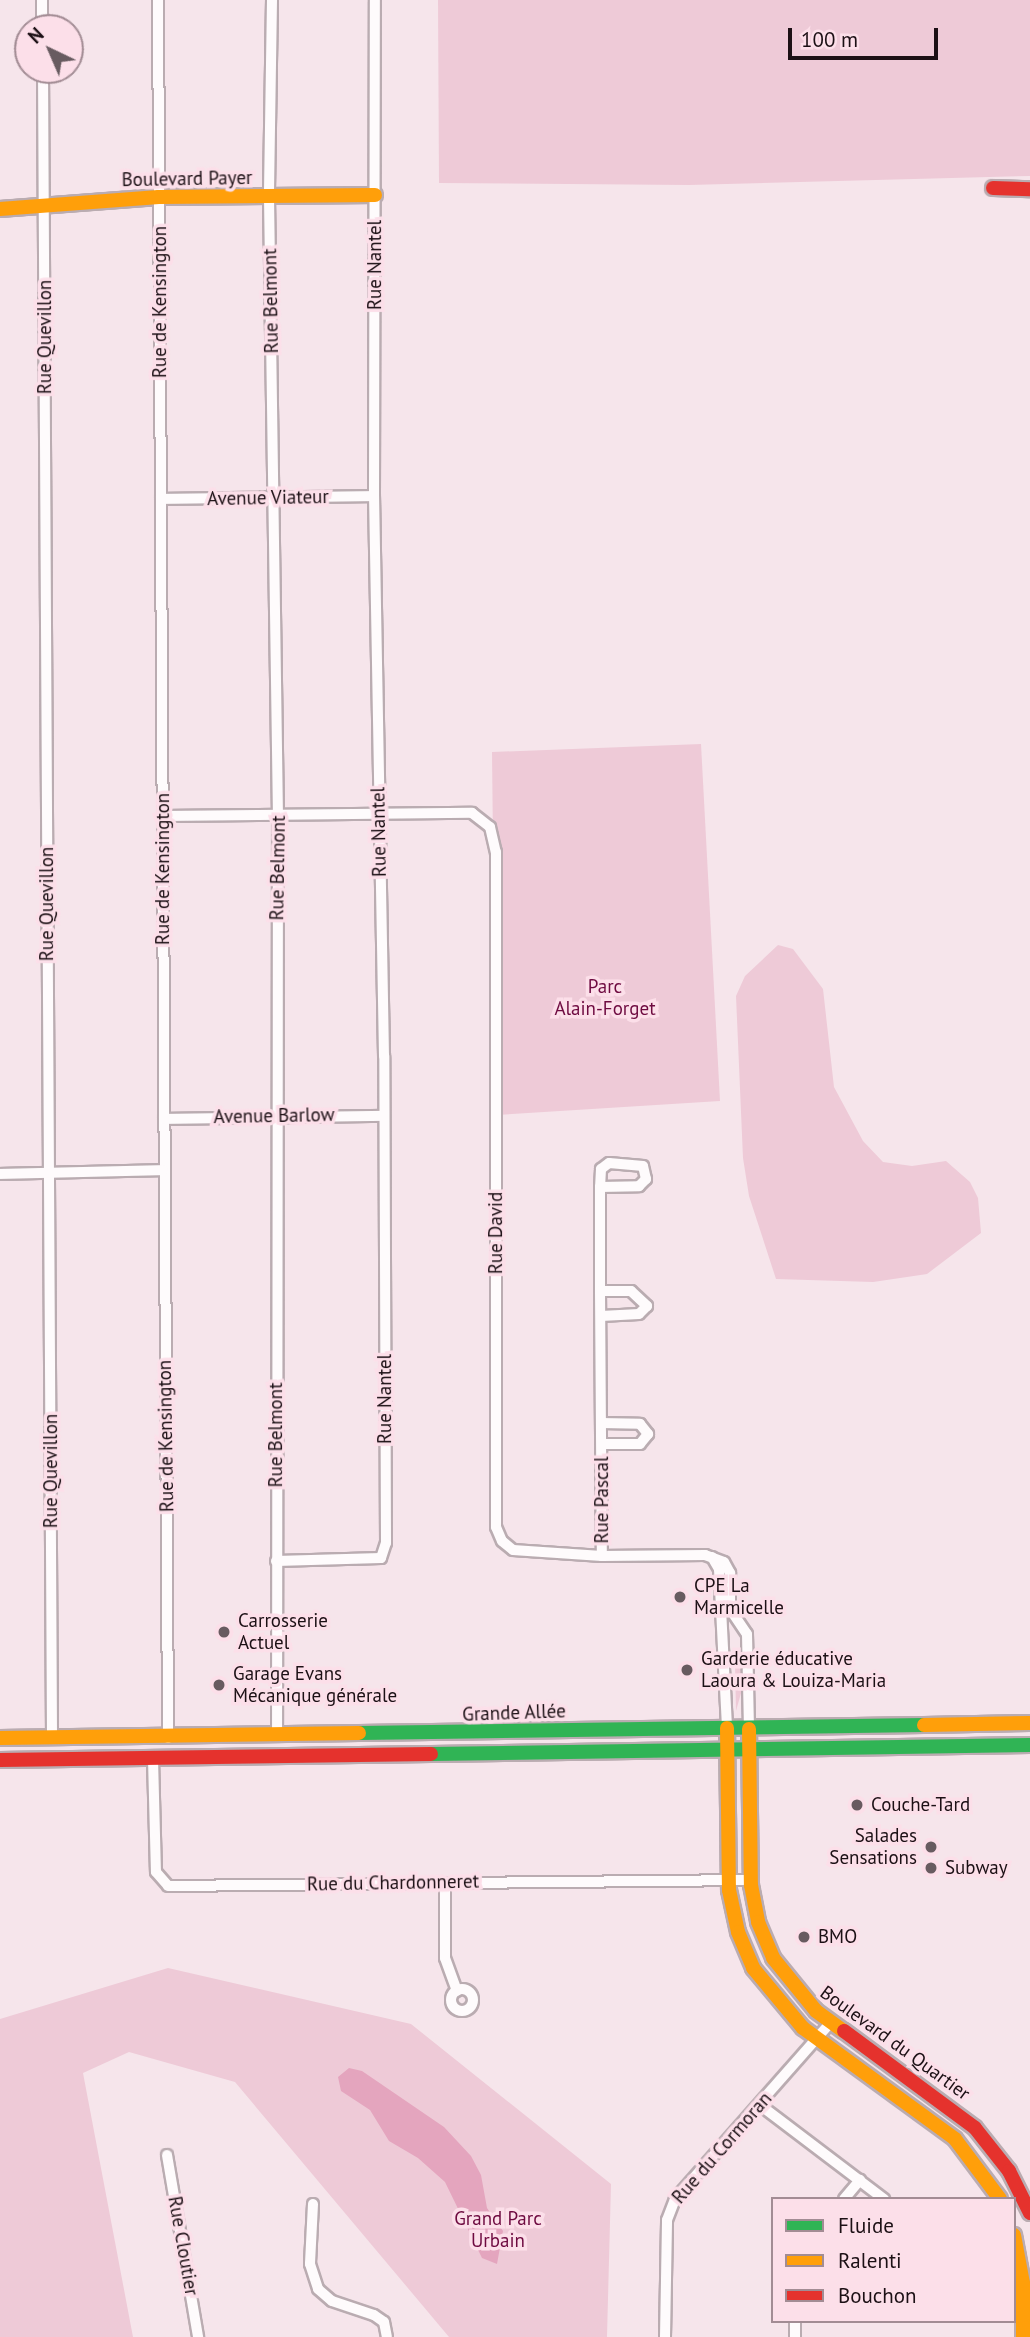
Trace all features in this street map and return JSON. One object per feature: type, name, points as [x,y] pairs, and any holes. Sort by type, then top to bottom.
[{"type":"main road","points":[[993,188],[1030,188]]},
{"type":"main road","name":"Boulevard Payer","points":[[0,209],[44,203],[159,197],[375,195]]},
{"type":"main road","name":"Grande Allée","points":[[0,1738],[277,1737],[1030,1723]]},
{"type":"main road","points":[[727,1728],[729,1881],[738,1933],[753,1968],[783,2010],[817,2039],[946,2131],[978,2164],[999,2197]]},
{"type":"main road","name":"Boulevard du Quartier","points":[[749,1729],[751,1880],[758,1922],[773,1958],[795,1989],[831,2022],[975,2128],[1009,2171],[1030,2213]]},
{"type":"main road","name":"Grande Allée","points":[[0,1760],[749,1752],[1030,1745]]},
{"type":"main road","points":[[1016,2246],[1023,2283],[1023,2337]]},
{"type":"street","name":"Rue de Kensington","points":[[158,0],[163,1170],[169,1738]]},
{"type":"street","name":"Rue Belmont","points":[[272,0],[270,197],[278,814],[275,1115],[277,1737]]},
{"type":"street","name":"Rue Nantel","points":[[276,1561],[381,1558],[386,1543],[384,1116],[374,496],[375,0]]},
{"type":"street","name":"Rue Quevillon","points":[[43,84],[52,1738]]},
{"type":"street","name":"Avenue Viateur","points":[[161,499],[374,496]]},
{"type":"street","points":[[163,816],[379,813]]},
{"type":"street","name":"Rue David","points":[[379,813],[472,813],[491,827],[496,852],[496,1527],[502,1541],[513,1550],[602,1556],[712,1557]]},
{"type":"street","name":"Avenue Barlow","points":[[163,1119],[275,1115],[384,1116]]},
{"type":"street","points":[[0,1174],[163,1170]]},
{"type":"street","name":"Rue Pascal","points":[[600,1187],[602,1556]]},
{"type":"street","points":[[600,1291],[631,1291],[647,1306],[639,1314],[601,1316]]},
{"type":"street","name":"Rue Pascal","points":[[601,1423],[639,1424],[648,1434],[640,1444],[601,1444]]},
{"type":"street","points":[[712,1557],[720,1573],[727,1728]]},
{"type":"street","points":[[712,1557],[729,1569],[730,1609],[747,1634],[749,1729]]},
{"type":"street","name":"Rue du Chardonneret","points":[[153,1759],[156,1872],[163,1884],[751,1880]]},
{"type":"street","points":[[445,1883],[445,1958],[457,1991]]},
{"type":"street","name":"Rue du Cormoran","points":[[665,2337],[670,2207],[831,2022]]},
{"type":"street","points":[[760,2105],[881,2197]]},
{"type":"street","name":"Rue Cloutier","points":[[167,2155],[198,2337]]},
{"type":"street","points":[[846,2197],[860,2180]]},
{"type":"street","points":[[313,2204],[310,2264],[318,2289],[332,2301],[374,2315],[384,2322],[387,2337]]},
{"type":"green space","points":[[438,0],[1030,0],[1030,176],[689,185],[439,183]]},
{"type":"green space","name":"Parc Alain-Forget","points":[[701,744],[720,1101],[496,1115],[492,752]]},
{"type":"green space","points":[[778,945],[793,949],[823,989],[834,1087],[863,1141],[883,1162],[912,1166],[946,1161],[970,1182],[978,1198],[981,1233],[927,1274],[873,1282],[776,1279],[749,1196],[743,1158],[736,996],[745,976]]},
{"type":"green space","points":[[740,1661],[744,1664],[743,1686],[736,1711],[735,1664]]},
{"type":"green space","name":"Grand Parc Urbain","points":[[168,1968],[411,2024],[611,2184],[607,2337],[449,2337],[235,2082],[129,2052],[83,2073],[133,2337],[0,2337],[0,2019]]},
{"type":"shaded area","points":[[349,2068],[362,2071],[444,2127],[471,2156],[481,2175],[487,2208],[503,2231],[497,2264],[482,2258],[445,2182],[418,2158],[389,2141],[370,2110],[341,2091],[338,2077]]},
{"type":"traffic: fast","points":[[359,1733],[924,1725]]},
{"type":"traffic: fast","points":[[431,1754],[1030,1745]]},
{"type":"traffic: slow","points":[[0,209],[159,197],[375,195]]},
{"type":"traffic: slow","points":[[924,1725],[1030,1723]]},
{"type":"traffic: slow","points":[[727,1728],[729,1890],[738,1932],[753,1968],[803,2028],[955,2139],[998,2197]]},
{"type":"traffic: slow","points":[[749,1729],[751,1885],[758,1922],[773,1958],[816,2011],[844,2031]]},
{"type":"traffic: slow","points":[[0,1738],[359,1733]]},
{"type":"traffic: slow","points":[[1016,2246],[1023,2283],[1023,2337]]},
{"type":"traffic: jam","points":[[993,188],[1030,189]]},
{"type":"traffic: jam","points":[[0,1760],[431,1754]]},
{"type":"traffic: jam","points":[[844,2031],[975,2128],[1009,2171],[1030,2213]]},
{"type":"place","name":"CPE La Marmicelle","points":[[680,1597]]},
{"type":"place","name":"Carrosserie Actuel","points":[[224,1632]]},
{"type":"place","name":"Garderie éducative Laoura & Louiza-Maria","points":[[687,1670]]},
{"type":"place","name":"Garage Evans Mécanique générale","points":[[219,1685]]},
{"type":"place","name":"Couche-Tard","points":[[857,1805]]},
{"type":"place","name":"Salades Sensations","points":[[931,1847]]},
{"type":"place","name":"Subway","points":[[931,1868]]},
{"type":"place","name":"BMO","points":[[804,1937]]}]
